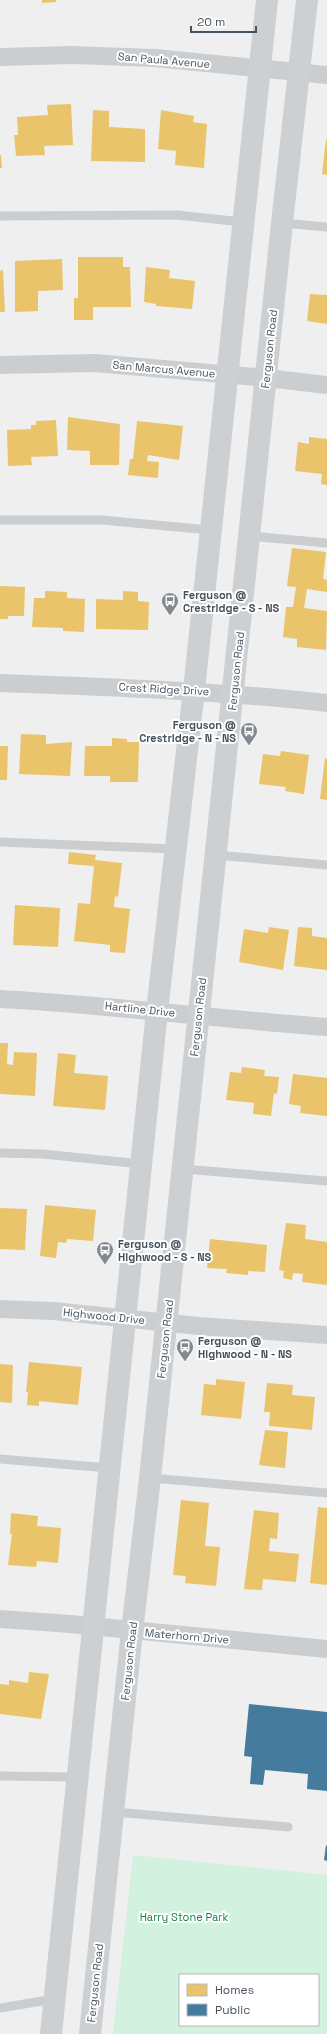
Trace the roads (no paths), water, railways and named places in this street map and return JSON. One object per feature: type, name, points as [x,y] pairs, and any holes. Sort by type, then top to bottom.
[{"type":"main road","points":[[51,2034],[157,1011],[194,690],[242,222],[267,0]]},
{"type":"main road","name":"Ferguson Road","points":[[90,2034],[282,223],[308,0]]},
{"type":"street","name":"San Paula Avenue","points":[[0,58],[72,55],[154,58],[327,75]]},
{"type":"street","name":"San Marcus Avenue","points":[[0,366],[95,363],[266,378],[327,385]]},
{"type":"street","name":"Crest Ridge Drive","points":[[0,683],[194,690],[327,703]]},
{"type":"street","name":"Hartline Drive","points":[[0,999],[82,1004],[327,1027]]},
{"type":"street","name":"Highwood Drive","points":[[0,1310],[53,1311],[166,1323],[327,1335]]},
{"type":"street","name":"Materhorn Drive","points":[[0,1619],[94,1626],[132,1631],[327,1649]]},
{"type":"lane","points":[[0,216],[177,215],[242,222]]},
{"type":"lane","points":[[282,223],[327,227]]},
{"type":"lane","points":[[0,520],[102,520],[210,530]]},
{"type":"lane","points":[[250,536],[327,544]]},
{"type":"lane","points":[[0,842],[175,850]]},
{"type":"lane","points":[[216,855],[327,865]]},
{"type":"lane","points":[[0,1153],[43,1154],[141,1164]]},
{"type":"lane","points":[[183,1168],[327,1181]]},
{"type":"lane","points":[[0,1459],[109,1468]]},
{"type":"lane","points":[[150,1478],[327,1493]]},
{"type":"lane","points":[[0,1776],[77,1777]]},
{"type":"lane","points":[[114,1812],[288,1827]]},
{"type":"lane","points":[[0,2008],[54,1999]]},
{"type":"place","name":"Ferguson @ Crestridge - S - NS","points":[[170,616]]},
{"type":"place","name":"Ferguson @ Crestridge - N - NS","points":[[249,746]]},
{"type":"place","name":"Ferguson @ Highwood - S - NS","points":[[105,1265]]},
{"type":"place","name":"Ferguson @ Highwood - N - NS","points":[[185,1362]]},
{"type":"park label","name":"Harry Stone Park","points":[[184,1917]]}]
